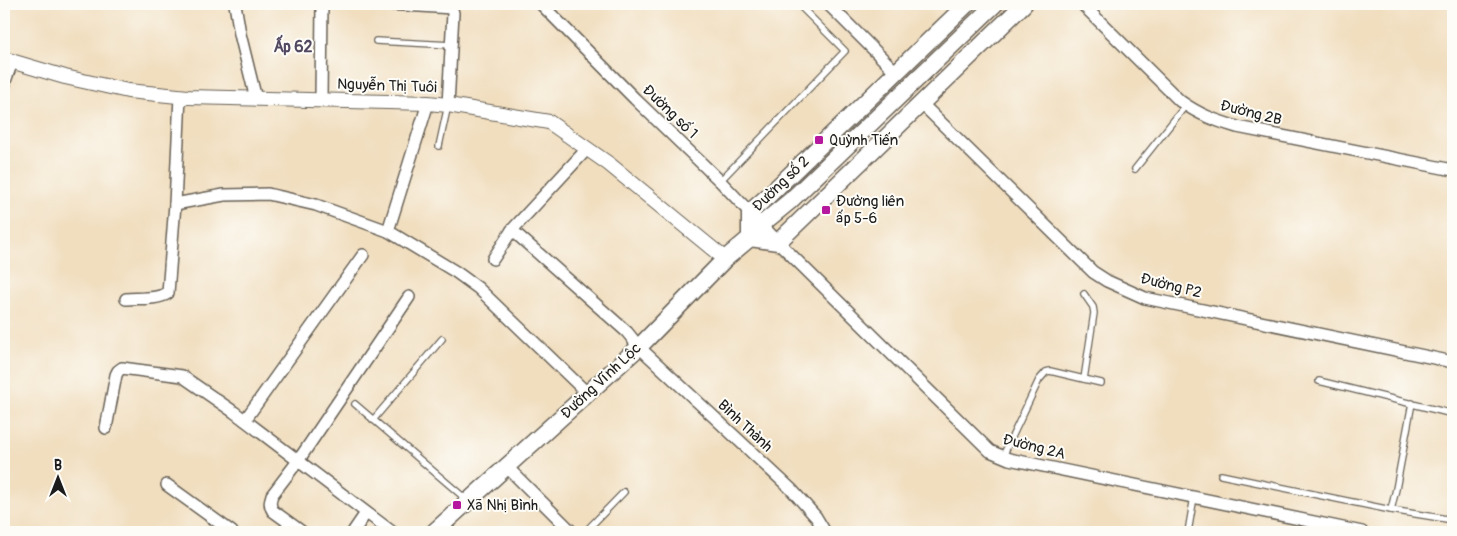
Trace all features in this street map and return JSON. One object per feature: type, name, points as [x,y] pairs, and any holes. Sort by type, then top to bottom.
[{"type":"main road","name":"Đường số 2","points":[[750,238],[750,212],[967,4]]},
{"type":"main road","name":"Đường số 2","points":[[762,224],[790,201],[995,4]]},
{"type":"main road","points":[[750,238],[778,242],[1024,4]]},
{"type":"main road","name":"Đường Vĩnh Lộc","points":[[435,532],[639,346],[762,224]]},
{"type":"street","points":[[235,4],[240,34],[256,99]]},
{"type":"street","points":[[321,100],[322,4]]},
{"type":"street","points":[[388,4],[451,6],[453,13],[448,105]]},
{"type":"street","name":"Đường số 1","points":[[541,4],[635,99],[720,180],[778,242]]},
{"type":"street","points":[[828,4],[896,72]]},
{"type":"street","name":"Đường 2B","points":[[1082,4],[1180,101],[1199,114],[1217,122],[1236,127],[1453,170]]},
{"type":"street","points":[[4,88],[8,61]]},
{"type":"street","name":"Nguyễn Thị Tuôi","points":[[8,61],[128,92],[256,99],[428,103],[549,122],[609,164],[725,259]]},
{"type":"street","points":[[126,299],[157,297],[168,293],[180,96]]},
{"type":"street","points":[[388,232],[428,103]]},
{"type":"street","name":"Đường P2","points":[[921,103],[1093,272],[1107,281],[1145,298],[1453,362]]},
{"type":"street","points":[[494,259],[512,230],[587,149]]},
{"type":"street","points":[[174,204],[224,195],[268,194],[316,205],[388,232],[456,272],[478,288],[588,394]]},
{"type":"street","name":"Bình Thành","points":[[512,230],[627,332],[639,346],[791,489],[816,517],[825,532]]},
{"type":"street","name":"Đường 2A","points":[[778,242],[990,451],[1003,456],[1362,532]]},
{"type":"street","points":[[245,420],[363,255]]},
{"type":"street","points":[[302,532],[273,511],[270,506],[272,495],[298,461],[409,297]]},
{"type":"street","points":[[106,428],[116,375],[122,368],[182,376],[245,420],[392,532]]},
{"type":"street","points":[[506,467],[572,532]]},
{"type":"street","points":[[167,485],[232,532]]},
{"type":"street","points":[[353,532],[366,513]]},
{"type":"lane","points":[[720,180],[845,52],[798,4]]},
{"type":"lane","points":[[376,41],[452,45]]},
{"type":"lane","points":[[439,146],[448,105]]},
{"type":"lane","points":[[1136,169],[1186,105]]},
{"type":"lane","points":[[1084,294],[1093,307],[1094,313],[1084,379]]},
{"type":"lane","points":[[373,420],[442,339]]},
{"type":"lane","points":[[1003,456],[1044,373],[1050,371],[1101,383]]},
{"type":"lane","points":[[1319,381],[1453,414]]},
{"type":"lane","points":[[1390,510],[1396,489],[1412,403]]},
{"type":"lane","points":[[355,404],[468,501]]},
{"type":"lane","points":[[1221,475],[1390,510],[1453,520]]},
{"type":"lane","points":[[585,532],[624,492]]},
{"type":"lane","points":[[1188,532],[1194,497]]},
{"type":"place","name":"Quỳnh Tiến","points":[[819,140]]},
{"type":"place","name":"Đường liên ấp 5-6","points":[[826,210]]},
{"type":"place","name":"Xã Nhị Bình","points":[[457,505]]},
{"type":"district","name":"Ấp 62","points":[[293,47]]}]
